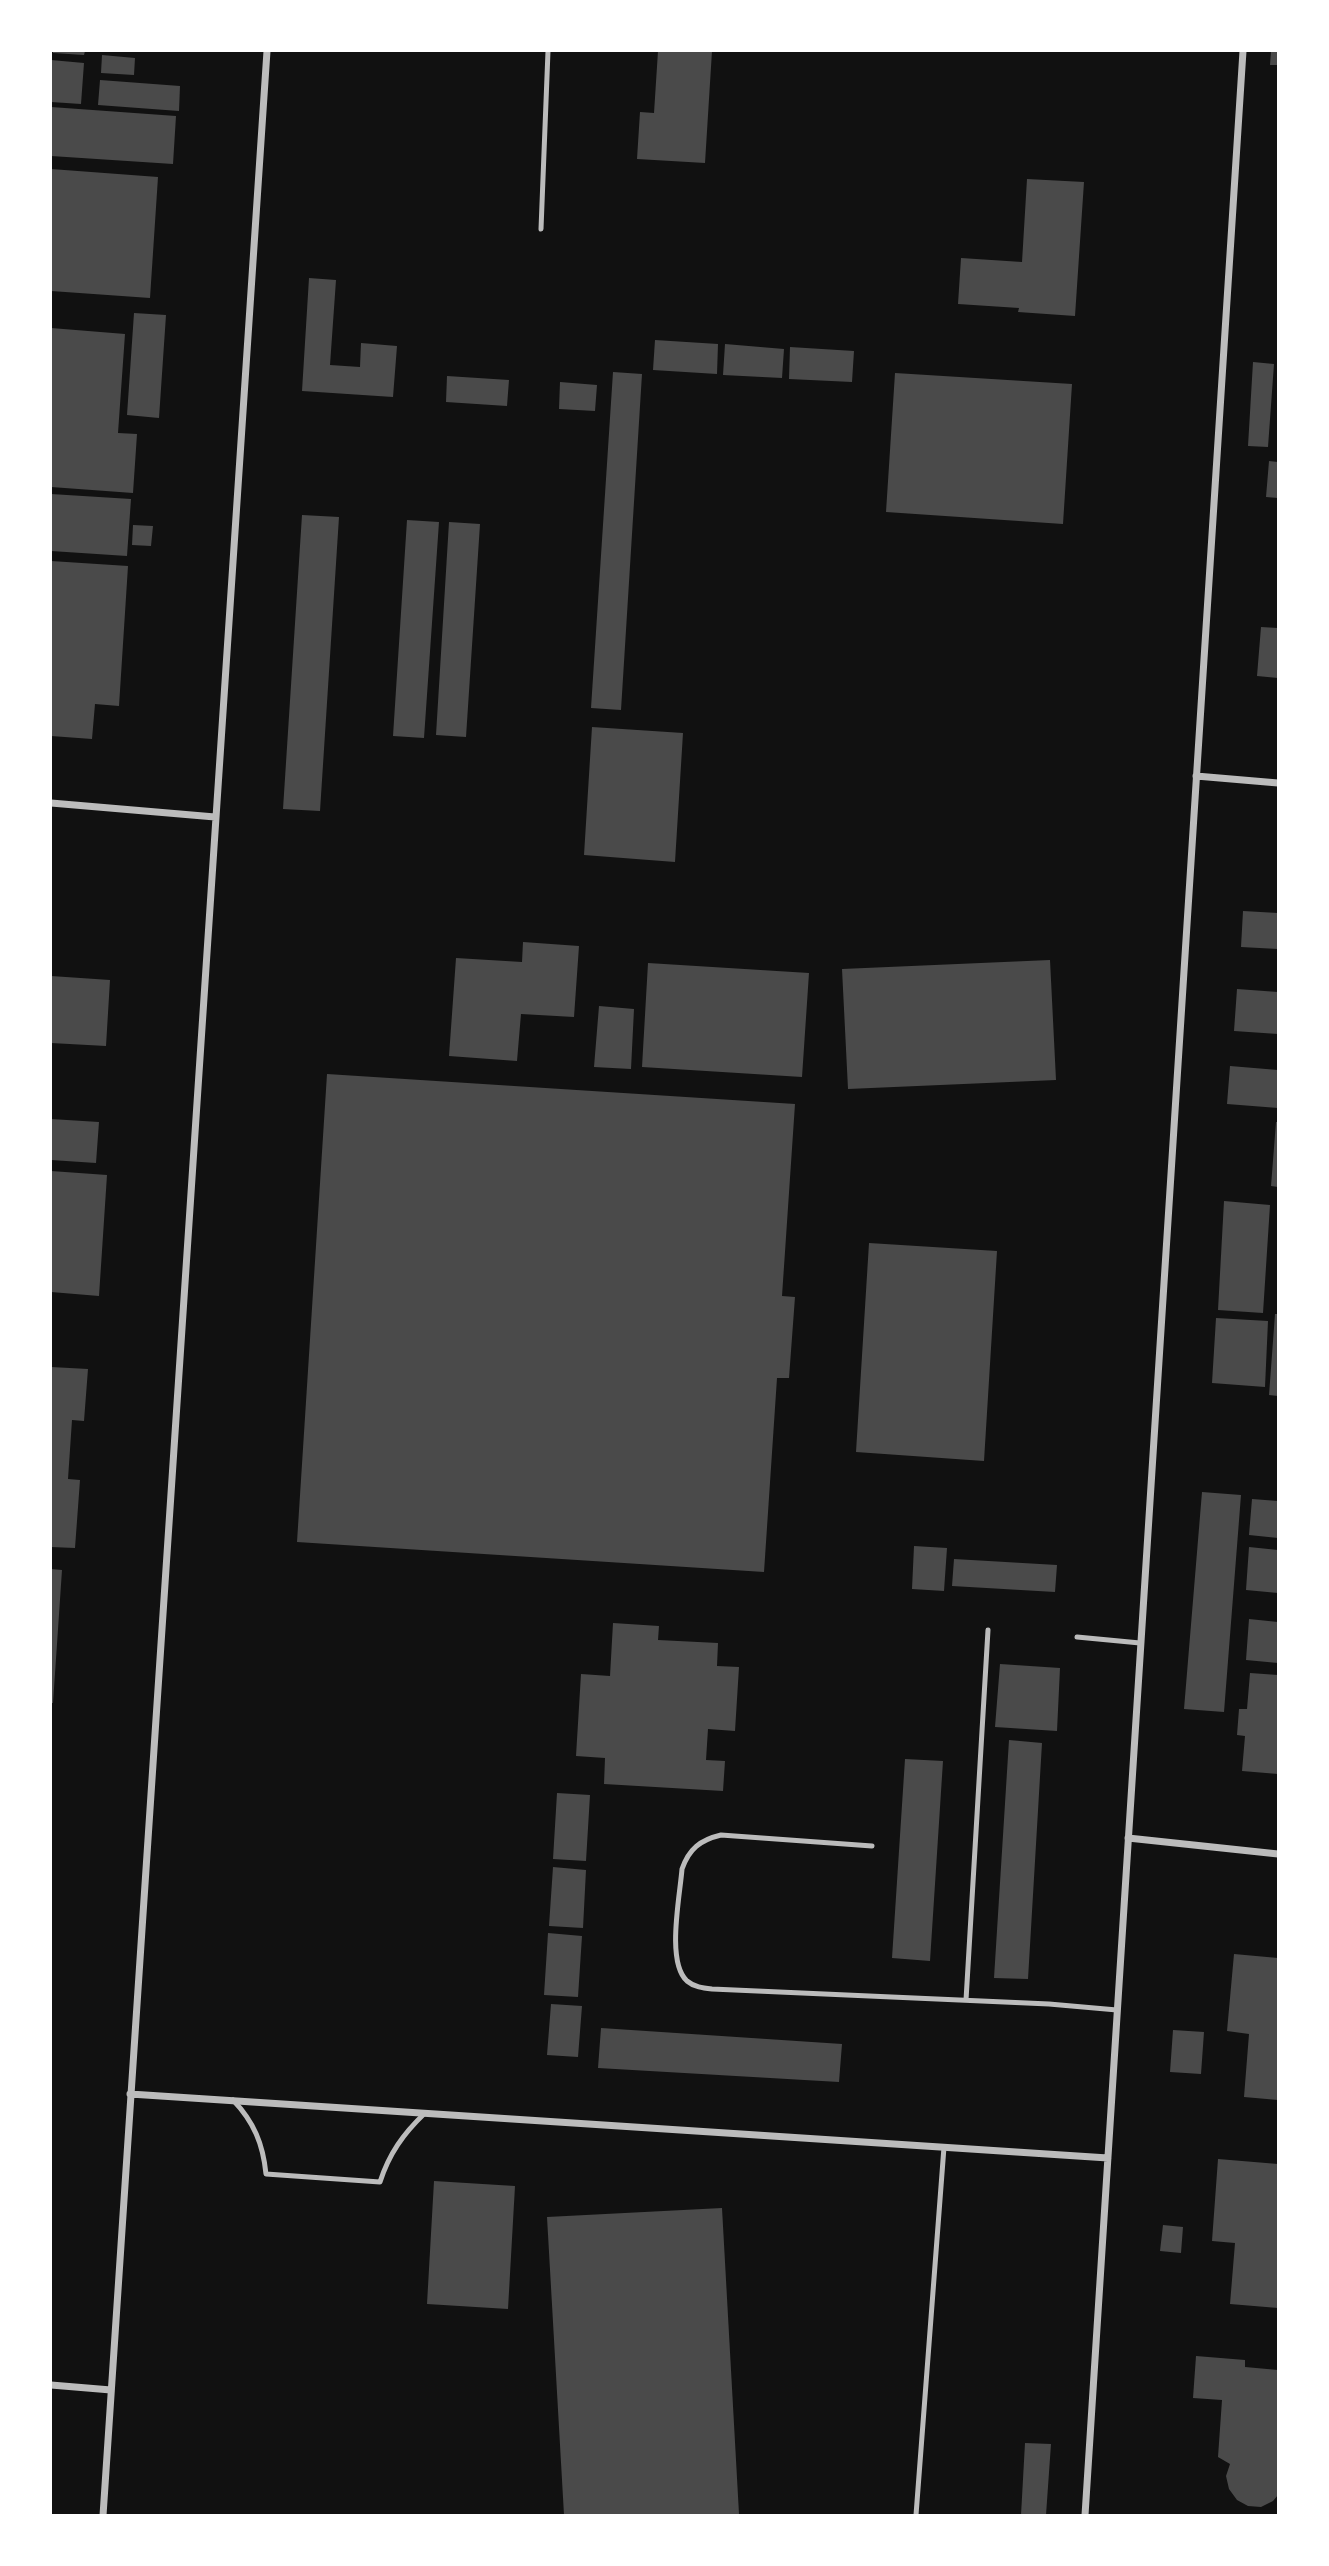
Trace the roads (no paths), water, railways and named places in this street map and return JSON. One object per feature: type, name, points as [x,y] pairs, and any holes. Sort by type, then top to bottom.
[{"type":"street","points":[[103,2515],[267,51]]},
{"type":"street","points":[[1085,2515],[1243,51]]},
{"type":"street","points":[[1196,776],[1278,783]]},
{"type":"street","points":[[51,803],[215,817]]},
{"type":"street","points":[[1128,1838],[1278,1854]]},
{"type":"street","points":[[130,2094],[1108,2158]]},
{"type":"street","points":[[51,2385],[111,2390]]},
{"type":"lane","points":[[541,229],[548,51]]},
{"type":"lane","points":[[966,2000],[988,1630]]},
{"type":"lane","points":[[1077,1637],[1140,1643]]},
{"type":"lane","points":[[872,1846],[721,1835],[706,1839],[694,1847],[686,1857],[682,1869],[675,1956],[679,1970],[687,1981],[712,1989],[966,2000],[1117,2010]]},
{"type":"lane","points":[[233,2100],[258,2134],[264,2153],[266,2174],[380,2182],[397,2144],[425,2113]]},
{"type":"lane","points":[[916,2515],[944,2147]]}]
